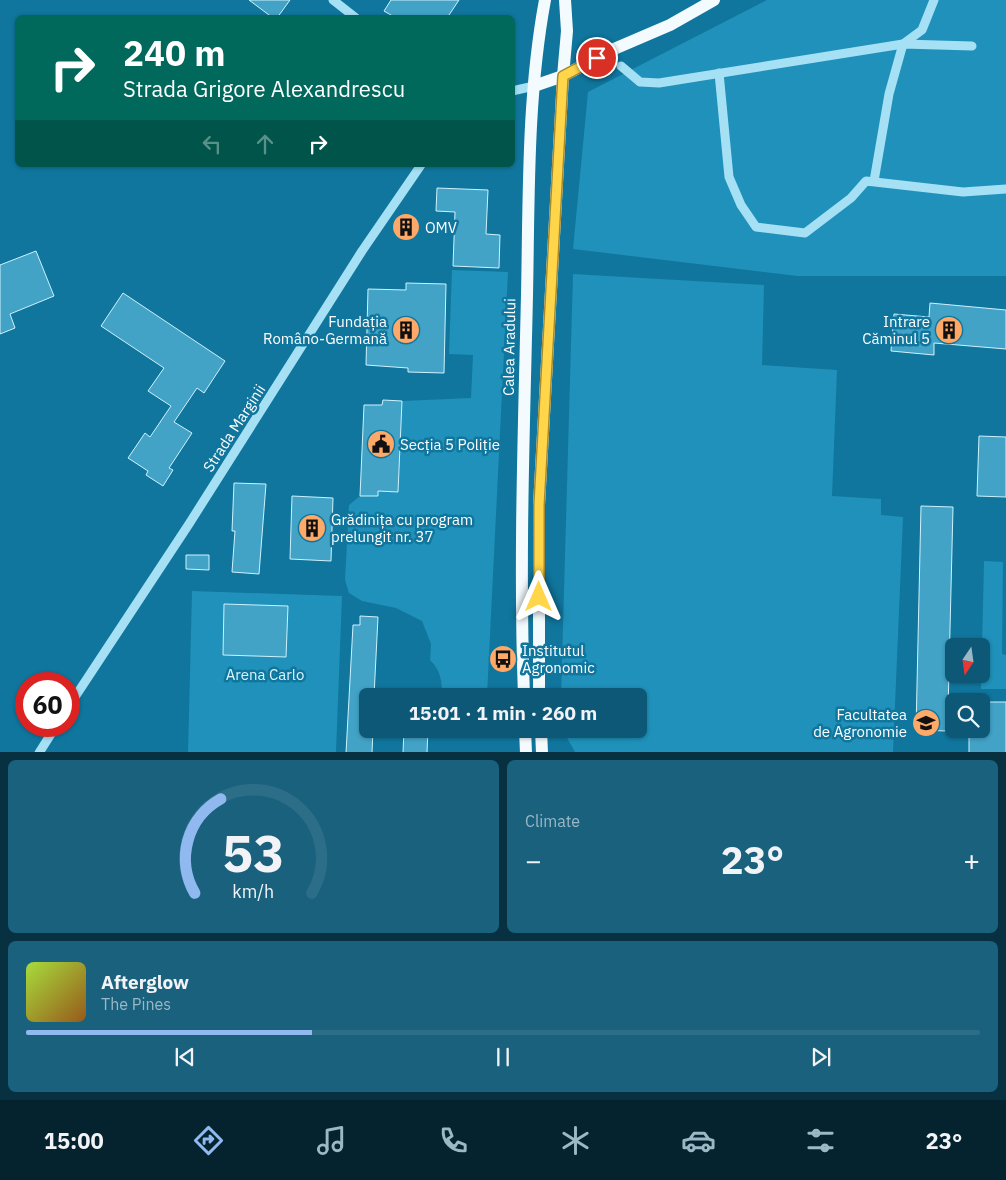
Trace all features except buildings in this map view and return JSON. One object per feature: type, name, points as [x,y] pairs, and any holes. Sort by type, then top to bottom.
[{"type":"main road","name":"Calea Aradului","points":[[524,688],[521,611],[522,510],[534,86],[538,39],[545,0]]},
{"type":"main road","points":[[540,688],[539,505],[563,76],[568,31],[565,0]]},
{"type":"main road","points":[[534,86],[563,76],[614,49],[670,25],[714,0]]},
{"type":"main road","points":[[525,738],[526,752]]},
{"type":"main road","points":[[541,738],[542,752]]},
{"type":"street","points":[[333,0],[352,15]]},
{"type":"street","points":[[874,181],[889,94],[903,44],[922,30],[934,0]]},
{"type":"street","points":[[621,66],[640,82],[659,83],[903,44],[972,46]]},
{"type":"street","points":[[719,73],[728,177],[741,205],[756,227],[805,233],[851,198],[866,181],[963,192],[1006,189]]},
{"type":"street","points":[[515,90],[534,86]]},
{"type":"street","name":"Strada Marginii","points":[[80,689],[194,516],[362,251],[420,167]]},
{"type":"street","points":[[38,752],[48,737]]},
{"type":"green space","points":[[767,0],[1006,0],[1006,276],[797,276],[573,249],[588,92]]},
{"type":"green space","points":[[452,270],[508,272],[487,688],[442,688],[437,668],[430,660],[431,644],[422,621],[396,608],[362,601],[349,593],[345,580],[349,505],[360,496],[378,496],[378,491],[398,492],[402,401],[471,398],[473,355],[449,354]]},
{"type":"green space","points":[[573,274],[764,285],[762,365],[837,370],[832,496],[881,499],[881,515],[903,517],[893,752],[575,752],[567,738],[647,738],[647,688],[561,688]]},
{"type":"green space","points":[[984,561],[1003,562],[1002,654],[1006,655],[1006,689],[981,689],[981,683],[990,683],[990,638],[982,638]]},
{"type":"green space","name":"Arena Carlo","points":[[192,591],[342,596],[336,752],[188,752]]},
{"type":"place","name":"OMV","points":[[406,227]]},
{"type":"place","name":"Fundația Româno-Germană","points":[[406,330]]},
{"type":"place","name":"Intrare Căminul 5","points":[[949,330]]},
{"type":"place","name":"Secția 5 Poliție","points":[[381,444]]},
{"type":"place","name":"Grădinița cu program prelungit nr. 37","points":[[312,528]]},
{"type":"place","name":"Institutul Agronomic","points":[[503,659]]},
{"type":"place","name":"Facultatea de Agronomie","points":[[926,723]]},
{"type":"route","points":[[539,597],[539,505],[563,76],[597,58]]}]
